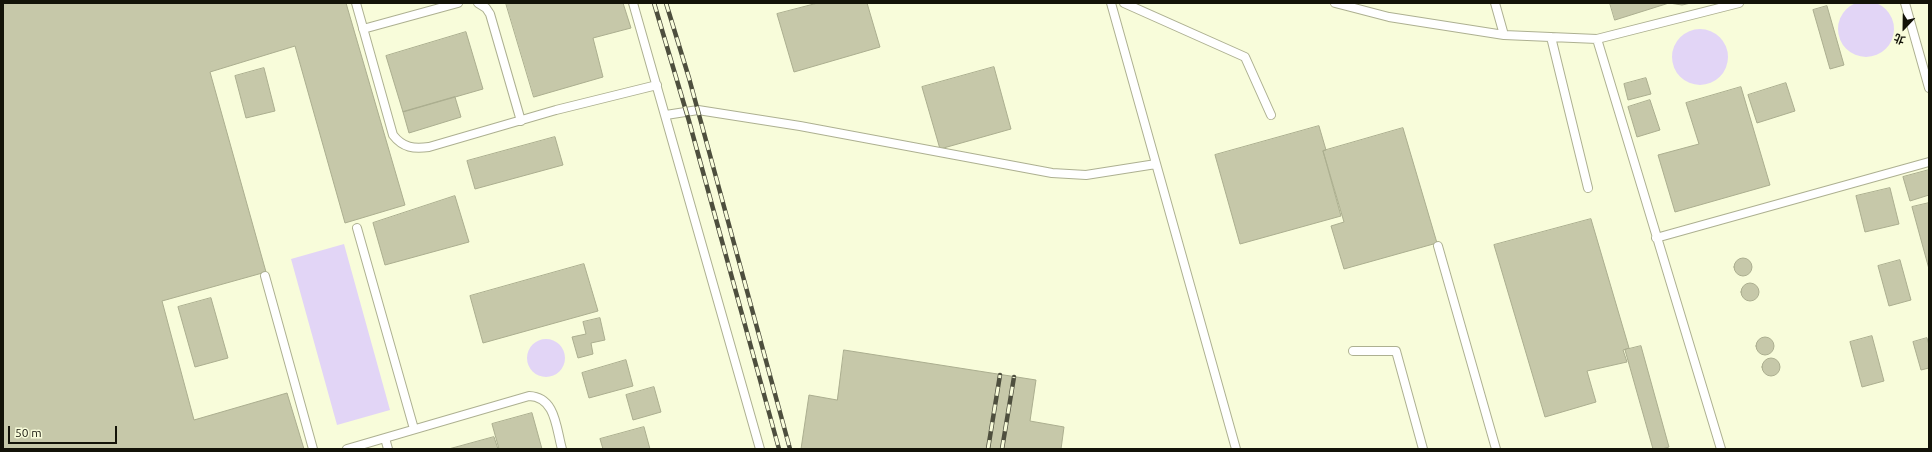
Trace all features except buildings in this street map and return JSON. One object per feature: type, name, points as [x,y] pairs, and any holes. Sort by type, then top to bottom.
[{"type":"lane","points":[[356,3],[393,135],[398,142],[408,147],[429,147],[657,85]]},
{"type":"lane","points":[[363,29],[458,3]]},
{"type":"lane","points":[[478,3],[486,8],[490,14],[521,121]]},
{"type":"lane","points":[[633,3],[760,449]]},
{"type":"lane","points":[[1111,3],[1236,449]]},
{"type":"lane","points":[[1124,3],[1245,57],[1271,115]]},
{"type":"lane","points":[[1335,3],[1389,17],[1504,34],[1597,39],[1739,3]]},
{"type":"lane","points":[[1495,3],[1504,34]]},
{"type":"lane","points":[[1905,3],[1929,88]]},
{"type":"lane","points":[[1551,37],[1588,188]]},
{"type":"lane","points":[[1597,39],[1721,449]]},
{"type":"lane","points":[[666,115],[698,110],[800,126],[1052,173],[1086,175],[1156,164]]},
{"type":"lane","points":[[1656,238],[1929,162]]},
{"type":"lane","points":[[357,228],[414,429]]},
{"type":"lane","points":[[1438,246],[1496,449]]},
{"type":"lane","points":[[265,276],[313,449]]},
{"type":"lane","points":[[1353,351],[1396,351],[1423,449]]},
{"type":"lane","points":[[347,449],[529,396],[537,396],[544,399],[549,406],[562,449]]},
{"type":"lane","points":[[385,438],[388,449]]},
{"type":"shaded area","points":[[1861,1],[1871,1],[1886,9],[1892,18],[1894,29],[1892,40],[1886,49],[1871,57],[1861,57],[1850,52],[1843,45],[1838,34],[1838,24],[1843,13],[1850,6]]},
{"type":"shaded area","points":[[1694,29],[1706,29],[1720,37],[1728,51],[1726,68],[1720,77],[1706,85],[1694,85],[1684,80],[1677,73],[1672,63],[1672,51],[1677,41],[1684,34]]},
{"type":"shaded area","points":[[344,244],[390,410],[337,425],[291,259]]},
{"type":"shaded area","points":[[542,339],[550,339],[557,342],[562,347],[565,358],[562,369],[557,374],[550,377],[542,377],[535,374],[530,369],[527,362],[527,354],[530,347],[535,342]]},
{"type":"railway","points":[[654,3],[689,121],[779,449]]},
{"type":"railway","points":[[666,3],[689,78],[790,449]]},
{"type":"railway","points":[[988,449],[1000,375]]},
{"type":"railway","points":[[1002,449],[1014,377]]}]
